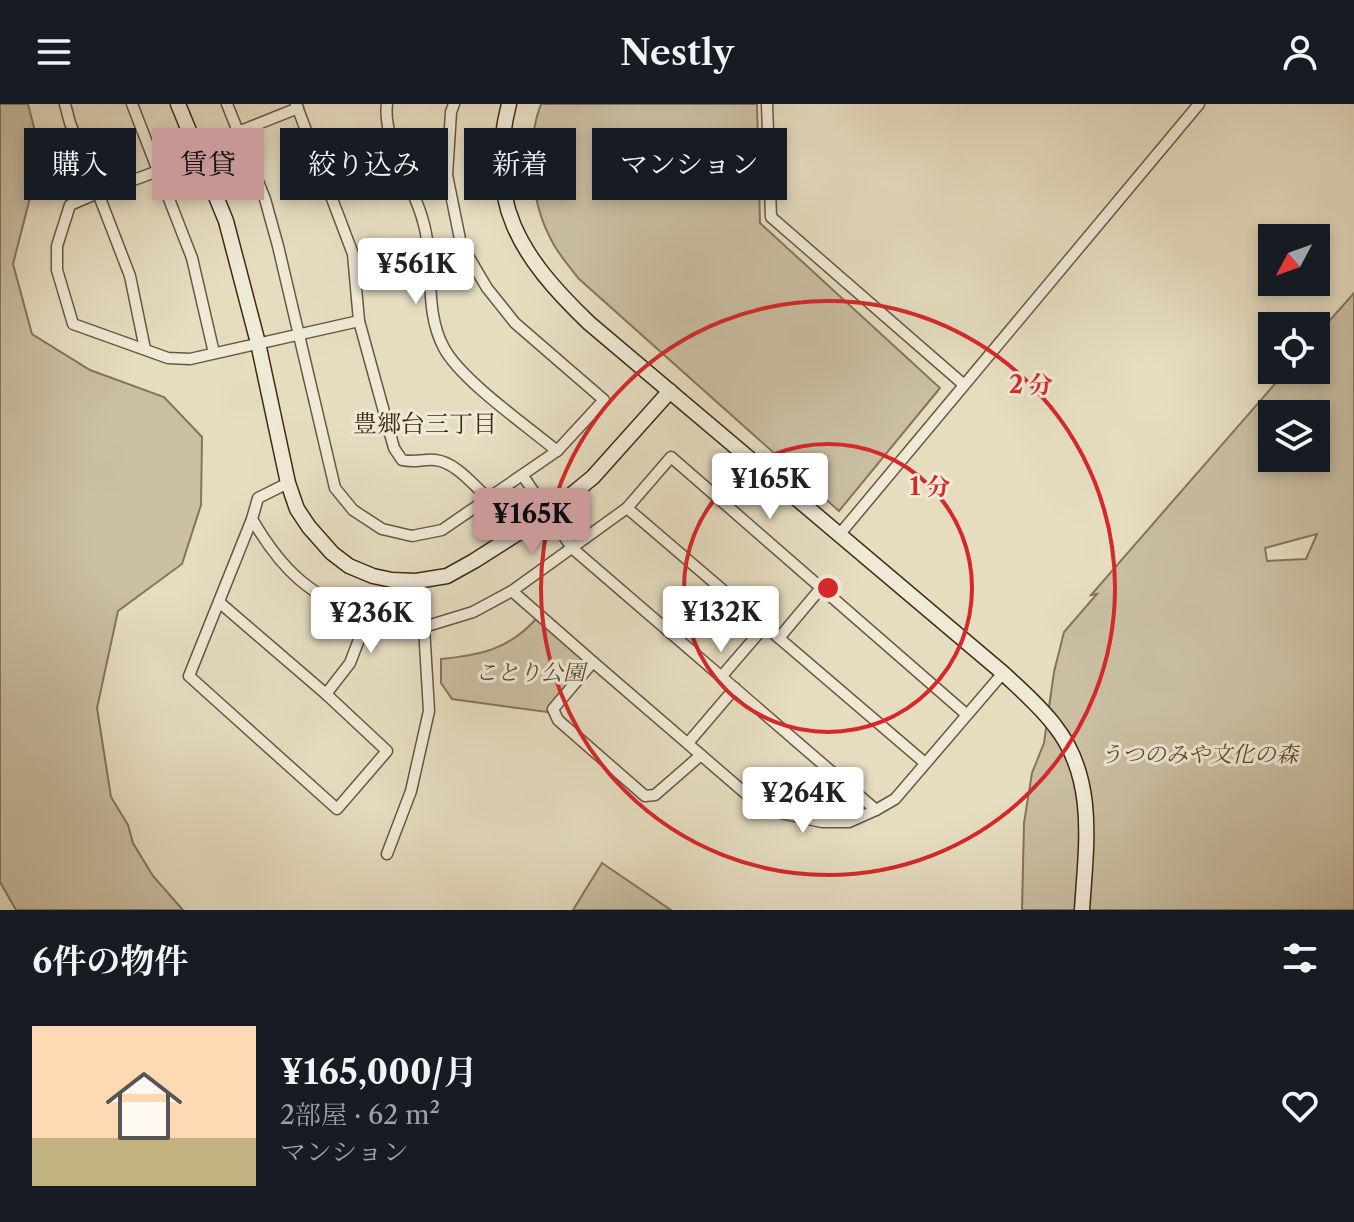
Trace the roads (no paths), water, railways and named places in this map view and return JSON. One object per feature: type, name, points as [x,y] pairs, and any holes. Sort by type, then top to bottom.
[{"type":"street","points":[[65,104],[72,128]]},
{"type":"street","points":[[132,104],[152,156]]},
{"type":"street","points":[[178,104],[226,221],[258,343],[288,483],[303,518],[332,553],[349,566],[392,580],[416,581],[447,576],[548,514],[593,477],[670,391]]},
{"type":"street","points":[[227,104],[236,128]]},
{"type":"street","points":[[387,104],[393,142],[423,220],[430,254],[433,314],[443,347],[465,374],[557,451]]},
{"type":"street","points":[[264,197],[300,333],[335,488],[353,510],[382,529],[412,536],[442,530],[557,451],[604,400],[515,323],[487,288],[461,244],[447,175],[454,104]]},
{"type":"street","points":[[509,104],[499,159],[508,215],[518,236],[551,285],[670,391],[1003,673],[1057,728],[1078,766],[1085,791],[1087,813],[1082,910]]},
{"type":"street","points":[[767,104],[771,217],[963,384]]},
{"type":"street","points":[[839,535],[1199,104]]},
{"type":"street","points":[[247,128],[297,106],[353,254],[359,321],[394,448],[402,460],[412,463],[435,460],[450,464],[489,499]]},
{"type":"street","points":[[82,200],[70,205],[57,246],[57,270],[73,324],[168,358],[190,359],[359,321]]},
{"type":"street","points":[[101,200],[130,276],[145,349]]},
{"type":"street","points":[[169,200],[192,258],[214,353]]},
{"type":"street","points":[[430,254],[461,244]]},
{"type":"street","points":[[252,519],[272,553],[299,581],[323,599],[366,621],[424,627],[473,612],[512,591],[627,508],[671,457],[966,714]]},
{"type":"street","points":[[523,476],[572,548],[876,810]]},
{"type":"street","points":[[219,602],[387,751],[337,809],[189,676],[258,498],[288,483]]},
{"type":"street","points":[[627,508],[925,763]]},
{"type":"street","points":[[779,638],[821,588]]},
{"type":"street","points":[[512,591],[752,799],[772,811],[822,822],[849,822],[895,799],[1003,673]]},
{"type":"street","points":[[326,694],[350,663],[366,621]]},
{"type":"street","points":[[721,677],[765,626]]},
{"type":"street","points":[[387,854],[411,791],[429,711],[424,627]]},
{"type":"street","points":[[593,662],[553,709],[558,720],[645,796],[655,795],[701,755]]},
{"type":"street","points":[[688,743],[735,688]]},
{"type":"district","name":"豊郷台三丁目","points":[[425,423]]},
{"type":"park label","name":"ことり公園","points":[[530,672]]},
{"type":"park label","name":"うつのみや文化の森","points":[[1199,754]]}]
